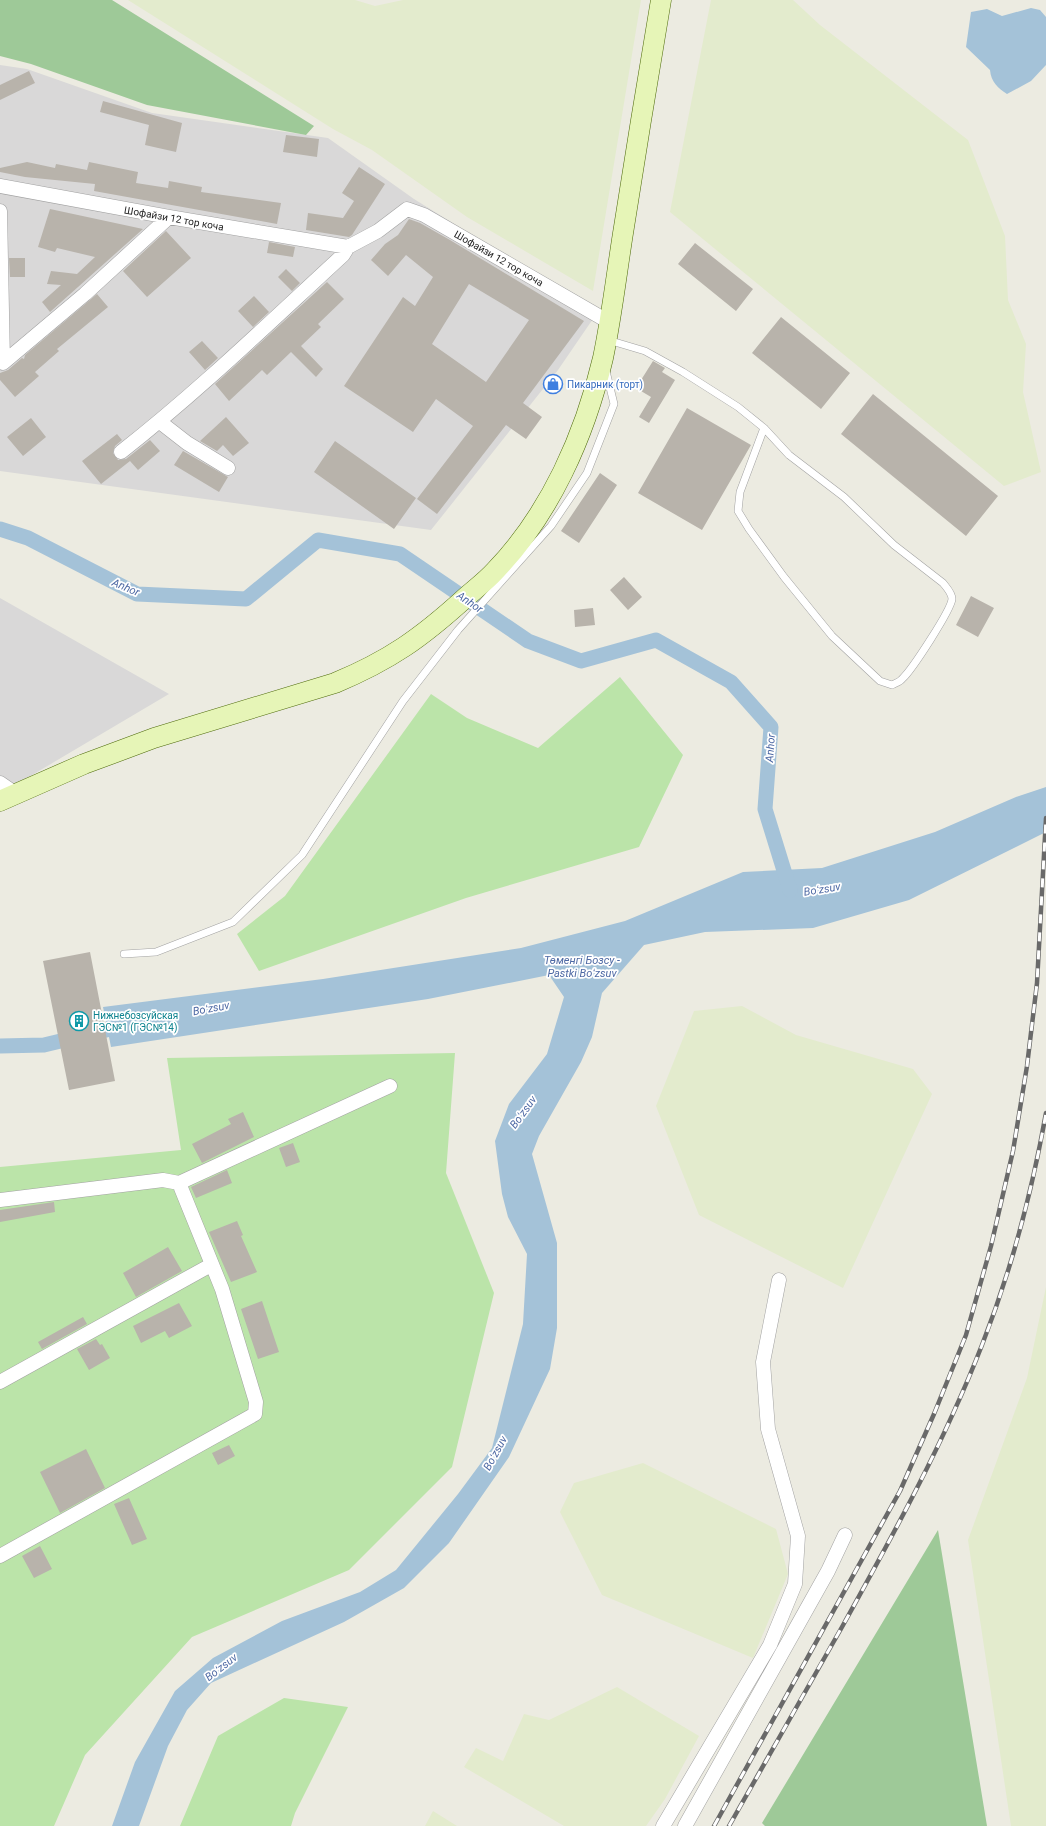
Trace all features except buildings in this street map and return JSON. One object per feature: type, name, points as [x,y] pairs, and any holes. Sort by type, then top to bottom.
[{"type":"main road","points":[[5,793],[154,738],[335,683],[362,672],[389,658],[412,643],[449,625],[500,574],[517,545],[552,493],[570,456],[584,418],[606,340],[661,0]]},
{"type":"street","name":"Шофайзи 12 тор коча","points":[[0,186],[169,217],[348,247]]},
{"type":"street","name":"Шофайзи 12 тор коча","points":[[121,452],[160,422],[251,340],[343,255],[348,247],[378,231],[407,209],[424,215],[606,340]]},
{"type":"street","points":[[0,211],[3,363],[85,294],[169,217]]},
{"type":"street","points":[[160,422],[187,443],[228,468]]},
{"type":"street","points":[[0,1200],[163,1180],[179,1183],[390,1086]]},
{"type":"street","points":[[0,1556],[255,1414],[257,1408],[256,1402],[222,1289],[179,1183]]},
{"type":"street","points":[[0,1382],[211,1265]]},
{"type":"street","points":[[663,1826],[770,1645],[795,1584],[798,1536],[768,1429],[763,1362],[779,1280]]},
{"type":"street","points":[[685,1826],[828,1572],[845,1535]]},
{"type":"lane","points":[[606,340],[645,351],[738,407],[764,428],[789,455],[844,497],[894,545],[943,583],[949,590],[952,599],[947,611],[914,663],[902,679],[892,685],[880,681],[832,636],[784,577],[749,529],[738,511],[740,492],[764,428]]},
{"type":"lane","points":[[124,954],[156,952],[233,922],[302,855],[403,701],[449,625]]},
{"type":"shaded area","points":[[0,65],[27,69],[152,113],[328,138],[414,199],[597,313],[558,370],[431,530],[0,471]]},
{"type":"shaded area","points":[[0,598],[169,694],[0,794]]},
{"type":"green space","points":[[0,0],[112,0],[314,126],[306,135],[147,105],[31,64],[0,56]]},
{"type":"green space","points":[[128,0],[355,0],[375,6],[403,0],[641,0],[593,291],[467,217],[372,150],[333,129]]},
{"type":"green space","points":[[711,0],[793,0],[820,25],[968,140],[1005,236],[1008,300],[1026,344],[1023,392],[1041,472],[1004,486],[670,212]]},
{"type":"green space","points":[[620,677],[683,755],[639,847],[466,898],[259,971],[237,934],[285,896],[431,694],[467,718],[538,748]]},
{"type":"green space","points":[[742,1006],[796,1035],[913,1069],[932,1094],[843,1288],[699,1215],[656,1106],[694,1011]]},
{"type":"green space","points":[[455,1053],[446,1173],[494,1293],[452,1467],[349,1570],[192,1637],[85,1755],[54,1826],[0,1826],[0,1167],[181,1150],[167,1058]]},
{"type":"green space","points":[[1046,1287],[1046,1826],[1011,1826],[968,1540],[1027,1378]]},
{"type":"green space","points":[[643,1463],[776,1529],[788,1574],[753,1658],[602,1595],[560,1512],[574,1483]]},
{"type":"green space","points":[[938,1530],[987,1826],[765,1826],[762,1823]]},
{"type":"green space","points":[[617,1687],[699,1736],[665,1799],[646,1826],[564,1826],[464,1767],[476,1748],[503,1761],[524,1714],[549,1720]]},
{"type":"green space","points":[[284,1698],[348,1707],[295,1813],[291,1826],[180,1826],[218,1736]]},
{"type":"green space","points":[[433,1811],[457,1826],[425,1826]]},
{"type":"water","points":[[1031,8],[1040,10],[1046,17],[1046,65],[1031,81],[1007,94],[996,84],[992,78],[990,70],[966,47],[971,12],[987,9],[1002,16]]},
{"type":"water","name":"Төменгі Бозсу - Pastki Boʻzsuv","points":[[1046,787],[1046,832],[909,900],[813,928],[705,932],[644,945],[602,993],[592,1037],[581,1062],[539,1136],[532,1154],[557,1243],[557,1328],[550,1369],[509,1457],[449,1543],[404,1588],[344,1622],[211,1683],[187,1710],[168,1746],[139,1826],[112,1826],[135,1762],[175,1691],[213,1658],[282,1621],[360,1592],[396,1570],[458,1494],[492,1448],[523,1324],[527,1254],[508,1217],[502,1194],[495,1141],[509,1104],[547,1054],[564,997],[549,975],[428,999],[111,1047],[103,1007],[323,979],[521,948],[625,921],[743,872],[822,868],[935,832],[1016,797]]},
{"type":"waterway","name":"Anhor","points":[[0,529],[28,538],[137,594],[246,599],[318,540],[400,554],[528,641],[581,661],[656,640],[731,682],[771,727],[765,809],[790,890]]},
{"type":"waterway","name":"Boʻzsuv","points":[[0,1046],[44,1045],[127,1025]]},
{"type":"railway","points":[[714,1826],[900,1491],[934,1414],[966,1335],[991,1246],[1013,1151],[1027,1066],[1037,983],[1046,818]]},
{"type":"railway","points":[[729,1826],[880,1558],[917,1488],[951,1417],[982,1345],[1002,1289],[1020,1231],[1046,1113]]},
{"type":"place","name":"Пикарник (торт)","points":[[553,384]]},
{"type":"place","name":"Нижнебозсуйская ГЭС№1 (ГЭС№14)","points":[[79,1021]]}]
